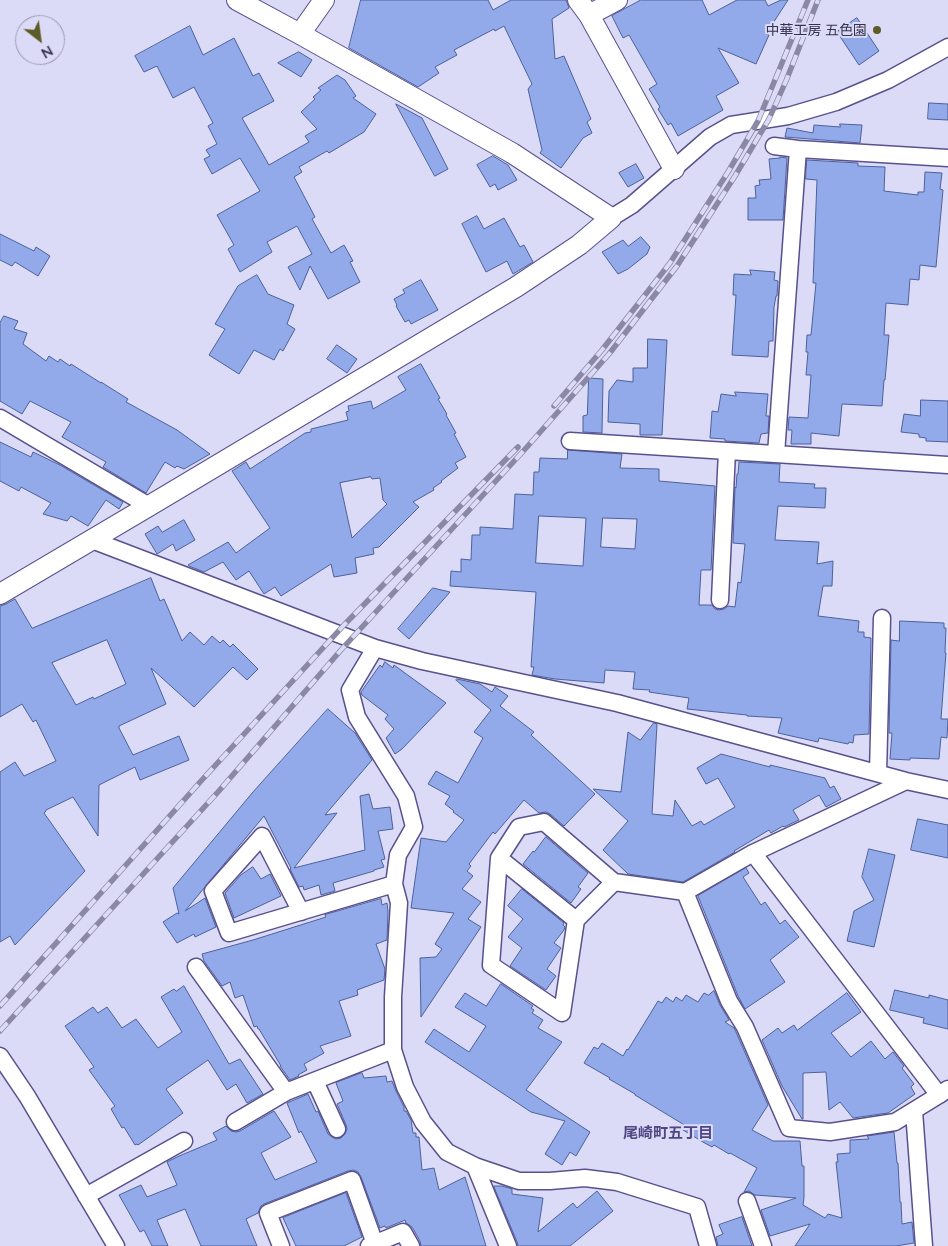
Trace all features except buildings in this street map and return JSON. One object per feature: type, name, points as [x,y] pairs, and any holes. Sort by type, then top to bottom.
[{"type":"street","points":[[237,0],[512,153],[611,218]]},
{"type":"street","points":[[300,34],[324,0]]},
{"type":"street","points":[[617,0],[583,8],[674,170]]},
{"type":"street","points":[[0,594],[516,287],[579,245],[611,218],[632,206],[710,137],[731,125],[788,116],[836,102],[888,80],[948,47]]},
{"type":"street","points":[[774,146],[948,158]]},
{"type":"street","points":[[776,454],[798,149]]},
{"type":"street","points":[[0,418],[149,506]]},
{"type":"street","points":[[570,441],[948,465]]},
{"type":"street","points":[[720,600],[726,451]]},
{"type":"street","points":[[92,540],[375,648],[422,661],[617,703],[906,781],[948,790]]},
{"type":"street","points":[[878,773],[882,618]]},
{"type":"street","points":[[375,648],[350,690],[357,717],[406,796],[414,827],[398,855],[394,884],[399,903],[393,997],[393,1050],[405,1088],[423,1122],[447,1152],[475,1166],[519,1181],[585,1178],[617,1182],[697,1207],[708,1246]]},
{"type":"street","points":[[614,882],[576,920],[562,1013],[492,965],[498,858],[519,827],[544,822],[614,882],[685,892],[753,853],[906,781]]},
{"type":"street","points":[[301,912],[262,836],[213,891],[229,933],[301,912],[394,884]]},
{"type":"street","points":[[685,892],[729,1001],[745,1027],[789,1128],[830,1132],[895,1122],[944,1092],[753,853]]},
{"type":"street","points":[[498,858],[576,920]]},
{"type":"street","points":[[196,967],[286,1092]]},
{"type":"street","points":[[235,1122],[286,1092],[393,1050]]},
{"type":"street","points":[[0,1056],[27,1096],[116,1246]]},
{"type":"street","points":[[315,1081],[337,1129]]},
{"type":"street","points":[[914,1111],[924,1246]]},
{"type":"street","points":[[86,1196],[184,1141]]},
{"type":"street","points":[[475,1166],[508,1246]]},
{"type":"street","points":[[281,1246],[268,1214],[352,1180],[372,1245],[403,1232],[411,1246]]},
{"type":"street","points":[[747,1201],[763,1246]]},
{"type":"railway","points":[[554,406],[602,350],[670,263],[728,172],[758,121],[808,0]]},
{"type":"railway","points":[[0,1031],[218,792],[341,650],[527,447],[609,354],[677,266],[769,119],[818,0]]},
{"type":"railway","points":[[0,1006],[201,781],[344,625],[518,447]]},
{"type":"place","name":"中華工房 五色園","points":[[877,30]]},
{"type":"district","name":"尾崎町五丁目","points":[[668,1133]]}]
